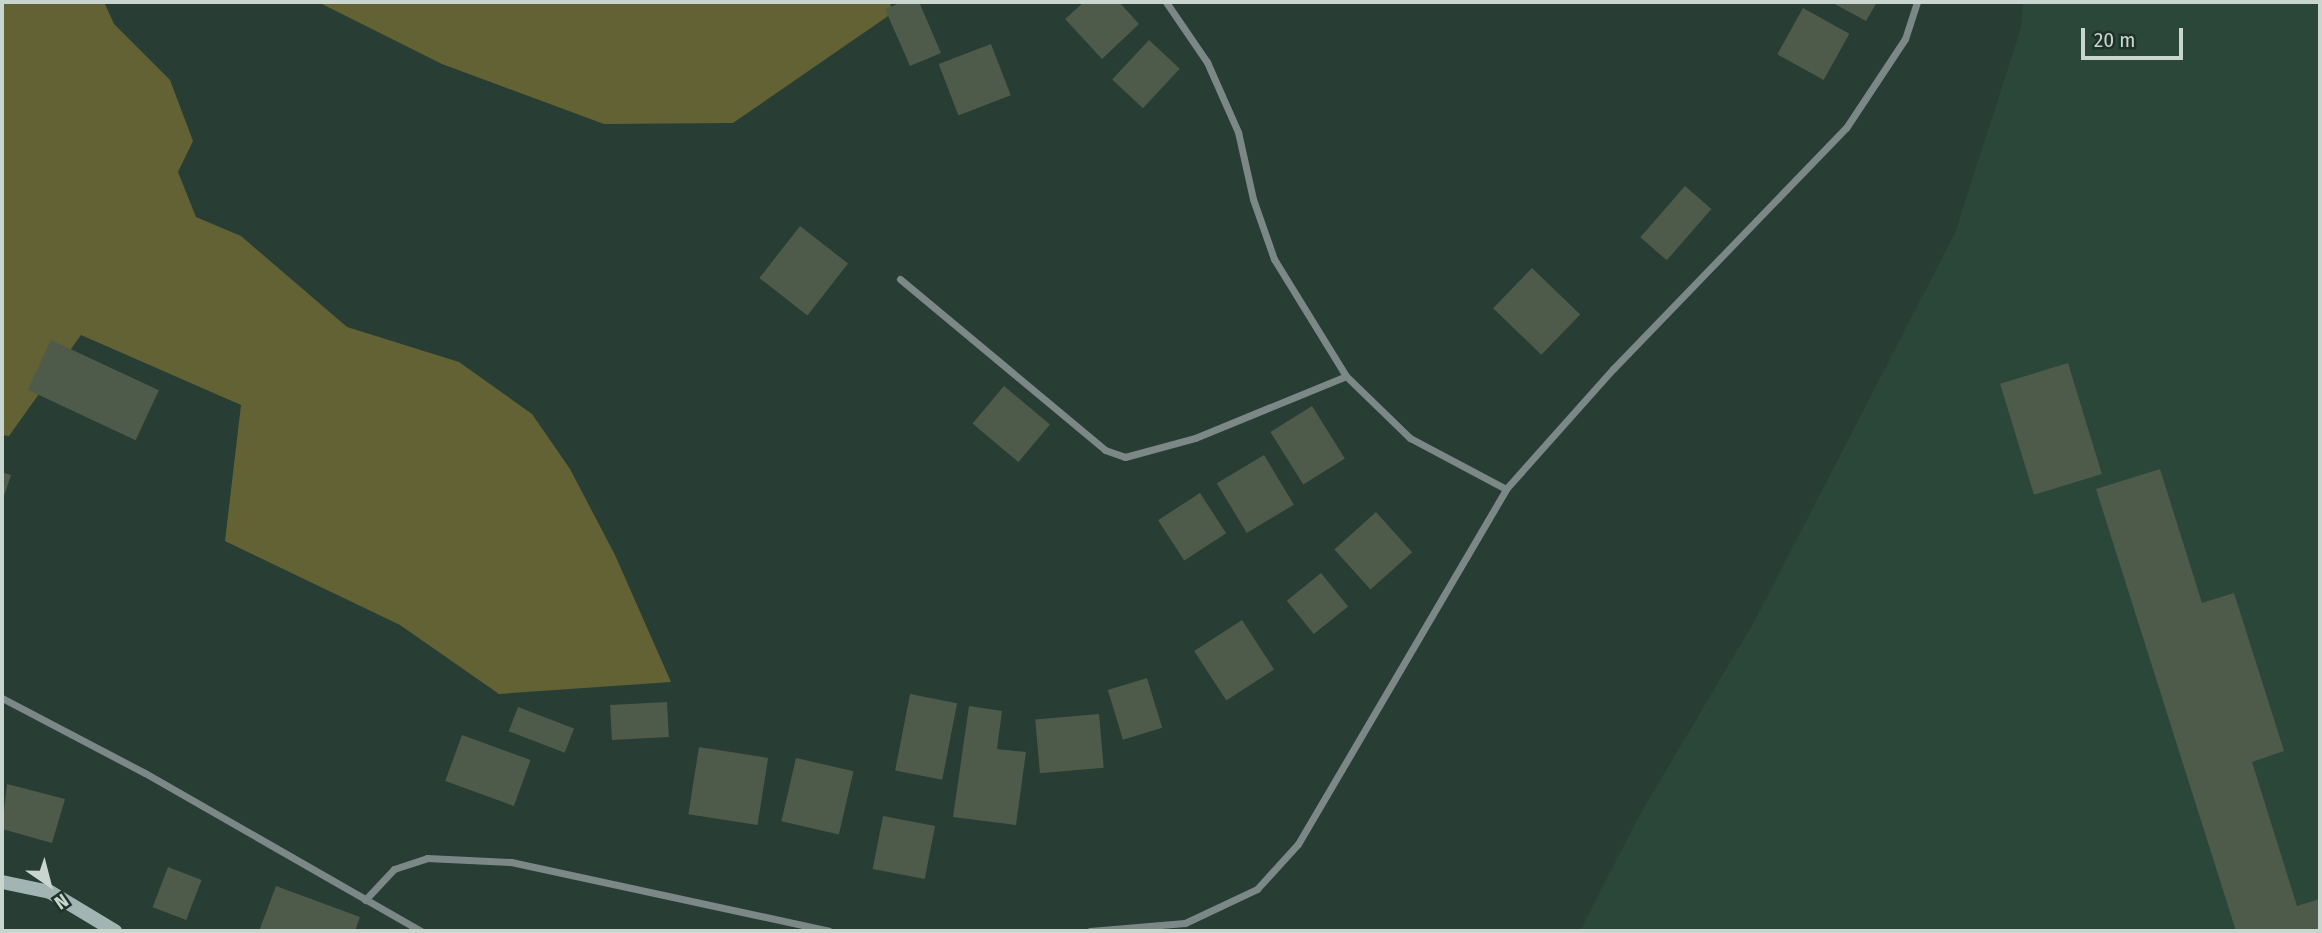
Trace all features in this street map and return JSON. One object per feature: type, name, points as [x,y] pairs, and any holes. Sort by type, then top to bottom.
[{"type":"street","points":[[1166,2],[1207,62],[1238,132],[1253,199],[1274,259],[1346,376],[1410,438],[1506,489]]},
{"type":"street","points":[[1090,931],[1185,923],[1258,889],[1298,844],[1506,489],[1613,369],[1846,128],[1905,39],[1917,2]]},
{"type":"street","points":[[900,279],[1105,450],[1125,457],[1195,438],[1346,376]]},
{"type":"street","points":[[2,698],[145,773],[421,931]]},
{"type":"street","points":[[366,900],[394,869],[427,858],[511,862],[829,931]]},
{"type":"street","points":[[2,882],[50,892],[115,931]]},
{"type":"shaded area","points":[[2,2],[104,2],[114,24],[170,80],[193,141],[178,172],[196,217],[241,236],[347,327],[459,362],[532,414],[570,469],[615,555],[671,682],[499,694],[400,625],[225,541],[241,405],[81,335],[9,436],[2,435]]},
{"type":"shaded area","points":[[318,2],[889,2],[894,12],[733,123],[604,124],[442,64]]},
{"type":"shaded area","points":[[2023,2],[2320,2],[2320,931],[1580,931],[1639,816],[1754,622],[1955,233],[2021,28]]},
{"type":"building","points":[[902,2],[919,2],[941,53],[910,66],[885,9]]},
{"type":"building","points":[[1084,2],[1119,2],[1139,24],[1102,59],[1065,19]]},
{"type":"building","points":[[1831,2],[1877,2],[1866,21]]},
{"type":"building","points":[[1803,8],[1849,34],[1824,80],[1777,54]]},
{"type":"building","points":[[1149,40],[1180,69],[1143,108],[1112,79]]},
{"type":"building","points":[[991,44],[1011,95],[958,115],[939,64]]},
{"type":"building","points":[[1685,186],[1711,209],[1667,260],[1640,237]]},
{"type":"building","points":[[800,226],[848,264],[807,316],[759,278]]},
{"type":"building","points":[[1532,268],[1580,315],[1541,355],[1493,308]]},
{"type":"building","points":[[51,340],[159,390],[136,440],[28,390]]},
{"type":"building","points":[[2068,363],[2102,474],[2034,495],[2000,384]]},
{"type":"building","points":[[1004,386],[1050,425],[1018,462],[973,424]]},
{"type":"building","points":[[1312,406],[1345,459],[1303,485],[1270,432]]},
{"type":"building","points":[[1264,455],[1294,505],[1247,533],[1217,483]]},
{"type":"building","points":[[2160,469],[2202,603],[2234,593],[2284,751],[2252,762],[2297,906],[2320,899],[2320,931],[2236,931],[2096,489]]},
{"type":"building","points":[[2,472],[11,475],[2,502]]},
{"type":"building","points":[[1200,493],[1226,533],[1184,560],[1158,520]]},
{"type":"building","points":[[1376,512],[1412,552],[1371,590],[1334,549]]},
{"type":"building","points":[[1321,573],[1348,606],[1314,634],[1287,601]]},
{"type":"building","points":[[1242,620],[1274,669],[1226,701],[1194,651]]},
{"type":"building","points":[[1147,678],[1162,728],[1123,740],[1108,690]]},
{"type":"building","points":[[910,694],[957,703],[942,780],[895,771]]},
{"type":"building","points":[[667,702],[669,737],[612,740],[610,705]]},
{"type":"building","points":[[969,706],[1002,711],[997,749],[1026,752],[1016,825],[953,817]]},
{"type":"building","points":[[518,707],[574,729],[565,753],[509,731]]},
{"type":"building","points":[[1099,714],[1104,768],[1040,773],[1035,720]]},
{"type":"building","points":[[462,735],[531,760],[514,806],[445,781]]},
{"type":"building","points":[[699,747],[768,758],[758,825],[688,814]]},
{"type":"building","points":[[796,758],[853,771],[839,835],[781,821]]},
{"type":"building","points":[[7,784],[65,799],[52,843],[2,829]]},
{"type":"building","points":[[883,816],[935,826],[925,879],[873,869]]},
{"type":"building","points":[[168,867],[202,880],[186,920],[153,907]]},
{"type":"building","points":[[276,886],[360,917],[355,931],[259,931]]}]
